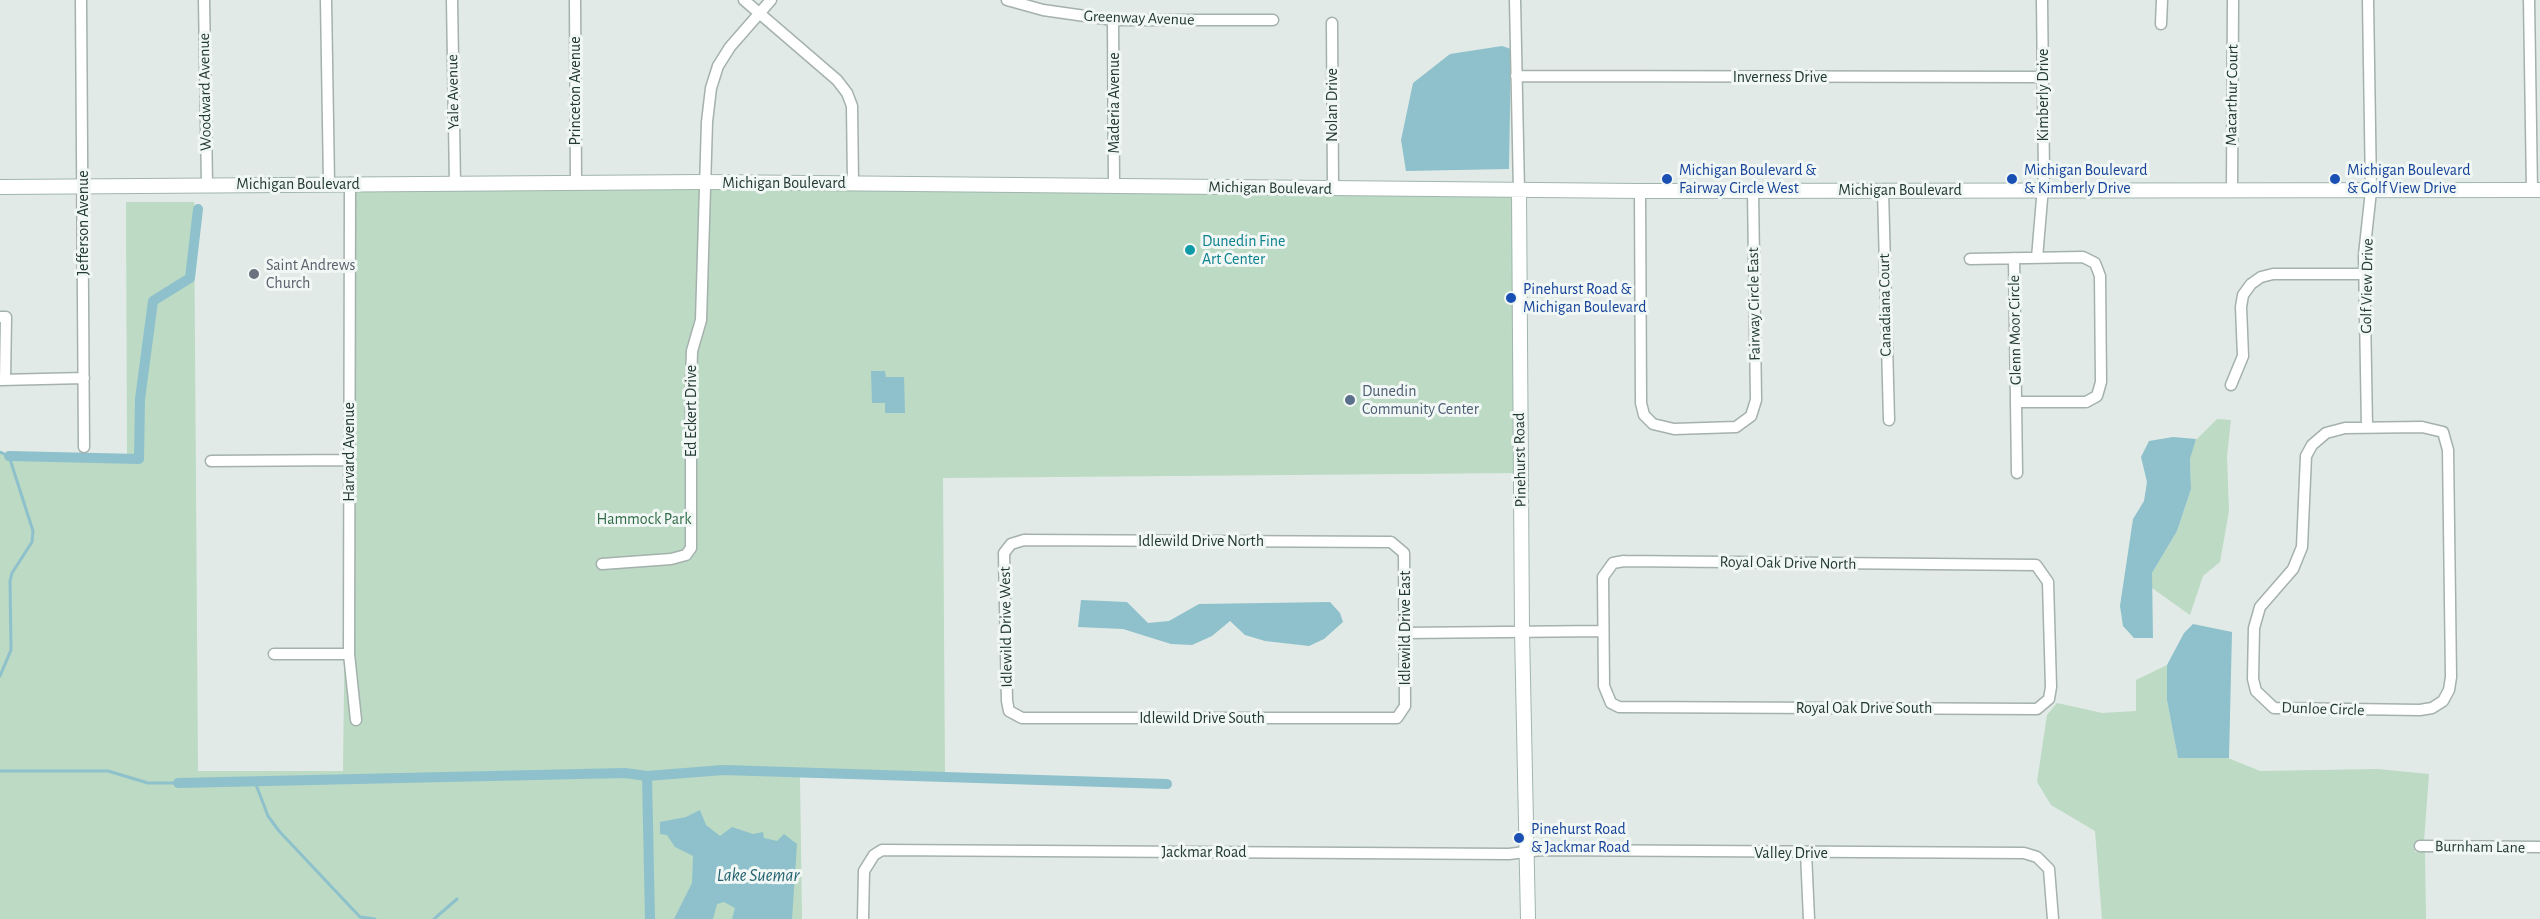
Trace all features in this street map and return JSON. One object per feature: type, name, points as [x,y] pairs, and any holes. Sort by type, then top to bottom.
[{"type":"street","name":"Jefferson Avenue","points":[[81,0],[84,447]]},
{"type":"street","name":"Woodward Avenue","points":[[204,0],[207,184]]},
{"type":"street","points":[[326,0],[329,183]]},
{"type":"street","name":"Yale Avenue","points":[[452,0],[455,184]]},
{"type":"street","name":"Princeton Avenue","points":[[575,0],[576,183]]},
{"type":"street","points":[[744,0],[848,93],[852,106],[853,183]]},
{"type":"street","points":[[705,182],[711,88],[718,66],[757,14],[771,0]]},
{"type":"street","name":"Greenway Avenue","points":[[1007,0],[1043,10],[1113,20],[1273,20]]},
{"type":"street","name":"Pinehurst Road","points":[[1515,0],[1519,191],[1522,632],[1528,919]]},
{"type":"street","name":"Kimberly Drive","points":[[2041,219],[2043,0]]},
{"type":"street","points":[[2161,24],[2162,0]]},
{"type":"street","name":"Macarthur Court","points":[[2232,191],[2233,0]]},
{"type":"street","name":"Golf View Drive","points":[[2367,427],[2365,274],[2371,191],[2368,0]]},
{"type":"street","points":[[2529,0],[2536,190]]},
{"type":"street","name":"Maderia Avenue","points":[[1113,20],[1114,186]]},
{"type":"street","name":"Nolan Drive","points":[[1332,23],[1333,188]]},
{"type":"street","name":"Inverness Drive","points":[[1516,76],[2043,77]]},
{"type":"street","name":"Michigan Boulevard","points":[[0,187],[705,182],[1519,191],[2536,190]]},
{"type":"street","name":"Ed Eckert Drive","points":[[602,564],[670,559],[686,555],[692,548],[692,351],[701,320],[705,182]]},
{"type":"street","name":"Harvard Avenue","points":[[350,183],[349,654],[356,720]]},
{"type":"street","name":"Canadiana Court","points":[[1883,189],[1889,420]]},
{"type":"street","name":"Fairway Circle East","points":[[1640,191],[1641,403],[1644,415],[1653,424],[1674,429],[1736,427],[1751,416],[1756,400],[1752,191]]},
{"type":"street","name":"Glenn Moor Circle","points":[[2037,258],[2041,219]]},
{"type":"street","name":"Glenn Moor Circle","points":[[1970,259],[2083,257],[2096,263],[2100,276],[2101,382],[2097,396],[2086,402],[2016,402]]},
{"type":"street","name":"Glenn Moor Circle","points":[[2014,258],[2017,473]]},
{"type":"street","points":[[2231,385],[2243,356],[2241,307],[2243,295],[2251,284],[2273,274],[2365,274]]},
{"type":"street","points":[[0,317],[6,317],[3,380],[84,378]]},
{"type":"street","name":"Dunloe Circle","points":[[2367,427],[2433,428],[2443,432],[2447,440],[2451,677],[2449,690],[2443,700],[2432,708],[2420,710],[2274,708],[2264,701],[2255,685],[2254,628],[2260,607],[2293,569],[2302,547],[2306,456],[2312,445],[2326,433],[2367,427]]},
{"type":"street","points":[[211,461],[350,460]]},
{"type":"street","name":"Idlewild Drive North","points":[[1011,544],[1024,540],[1391,542]]},
{"type":"street","name":"Idlewild Drive East","points":[[1391,542],[1404,553],[1405,706],[1397,718]]},
{"type":"street","name":"Idlewild Drive West","points":[[1009,711],[1004,553],[1011,544]]},
{"type":"street","name":"Royal Oak Drive North","points":[[1603,632],[1602,577],[1613,563],[1624,561],[2036,565]]},
{"type":"street","name":"Royal Oak Drive South","points":[[1603,632],[1604,686],[1611,703],[1619,707],[2037,708],[2049,699],[2051,687],[2048,582],[2036,565]]},
{"type":"street","points":[[1404,633],[1603,632]]},
{"type":"street","points":[[274,654],[349,654]]},
{"type":"street","name":"Idlewild Drive South","points":[[1009,711],[1022,718],[1397,718]]},
{"type":"street","name":"Burnham Lane","points":[[2420,846],[2540,847]]},
{"type":"street","name":"Jackmar Road","points":[[863,919],[864,871],[874,855],[882,850],[1527,852]]},
{"type":"street","name":"Valley Drive","points":[[1527,852],[1541,850],[2024,853],[2037,857],[2049,869],[2053,919]]},
{"type":"street","points":[[1806,853],[1809,919]]},
{"type":"green space","name":"Hammock Park","points":[[350,183],[1519,191],[1520,473],[943,478],[945,780],[800,777],[802,919],[0,919],[0,452],[9,456],[127,458],[126,202],[194,202],[198,771],[343,771]]},
{"type":"green space","points":[[2217,419],[2231,420],[2227,456],[2229,511],[2220,562],[2203,576],[2190,615],[2152,588],[2152,573],[2177,531],[2191,489],[2190,459],[2195,441]]},
{"type":"green space","points":[[2167,665],[2167,700],[2178,758],[2228,758],[2260,771],[2378,769],[2429,774],[2424,841],[2415,841],[2415,852],[2425,852],[2426,919],[2102,919],[2095,831],[2051,805],[2037,782],[2047,715],[2057,703],[2102,713],[2136,711],[2136,680]]},
{"type":"water","points":[[1502,46],[1511,49],[1509,169],[1406,171],[1401,140],[1413,83],[1450,54]]},
{"type":"water","points":[[871,371],[885,371],[886,377],[904,377],[905,413],[885,413],[885,403],[872,403]]},
{"type":"water","points":[[2173,437],[2196,439],[2190,459],[2191,489],[2177,531],[2152,573],[2153,638],[2134,638],[2123,626],[2120,606],[2133,519],[2144,501],[2147,482],[2141,457],[2149,441]]},
{"type":"water","points":[[1081,600],[1127,602],[1148,623],[1169,621],[1199,604],[1330,602],[1340,613],[1343,622],[1324,639],[1309,646],[1265,641],[1245,635],[1230,621],[1212,636],[1192,645],[1171,644],[1123,629],[1078,627]]},
{"type":"water","points":[[2193,624],[2232,632],[2229,758],[2178,758],[2167,700],[2167,665],[2184,633]]},
{"type":"water","name":"Lake Suemar","points":[[700,810],[706,825],[720,836],[732,827],[753,834],[763,832],[764,838],[777,841],[784,834],[797,844],[792,919],[732,919],[735,908],[724,902],[717,904],[713,919],[674,919],[692,883],[693,856],[675,847],[667,835],[660,834],[660,822],[686,817]]},
{"type":"waterway","points":[[9,456],[139,459],[140,399],[153,301],[190,278],[198,209]]},
{"type":"waterway","points":[[0,452],[9,456],[33,531],[32,542],[12,573],[10,581],[11,650],[0,676]]},
{"type":"waterway","points":[[178,783],[625,773],[647,776],[723,770],[1167,784]]},
{"type":"waterway","points":[[0,771],[108,771],[148,783],[178,783]]},
{"type":"waterway","points":[[647,776],[650,919]]},
{"type":"waterway","points":[[255,782],[268,816],[279,831],[360,917],[375,919]]},
{"type":"waterway","points":[[434,919],[457,899]]},
{"type":"place","name":"Michigan Boulevard & Fairway Circle West","points":[[1667,179]]},
{"type":"place","name":"Michigan Boulevard & Kimberly Drive","points":[[2012,179]]},
{"type":"place","name":"Michigan Boulevard & Golf View Drive","points":[[2335,179]]},
{"type":"place","name":"Dunedin Fine Art Center","points":[[1190,250]]},
{"type":"place","name":"Saint Andrews Church","points":[[254,274]]},
{"type":"place","name":"Pinehurst Road & Michigan Boulevard","points":[[1511,298]]},
{"type":"place","name":"Dunedin Community Center","points":[[1350,400]]},
{"type":"place","name":"Pinehurst Road & Jackmar Road","points":[[1519,838]]}]
